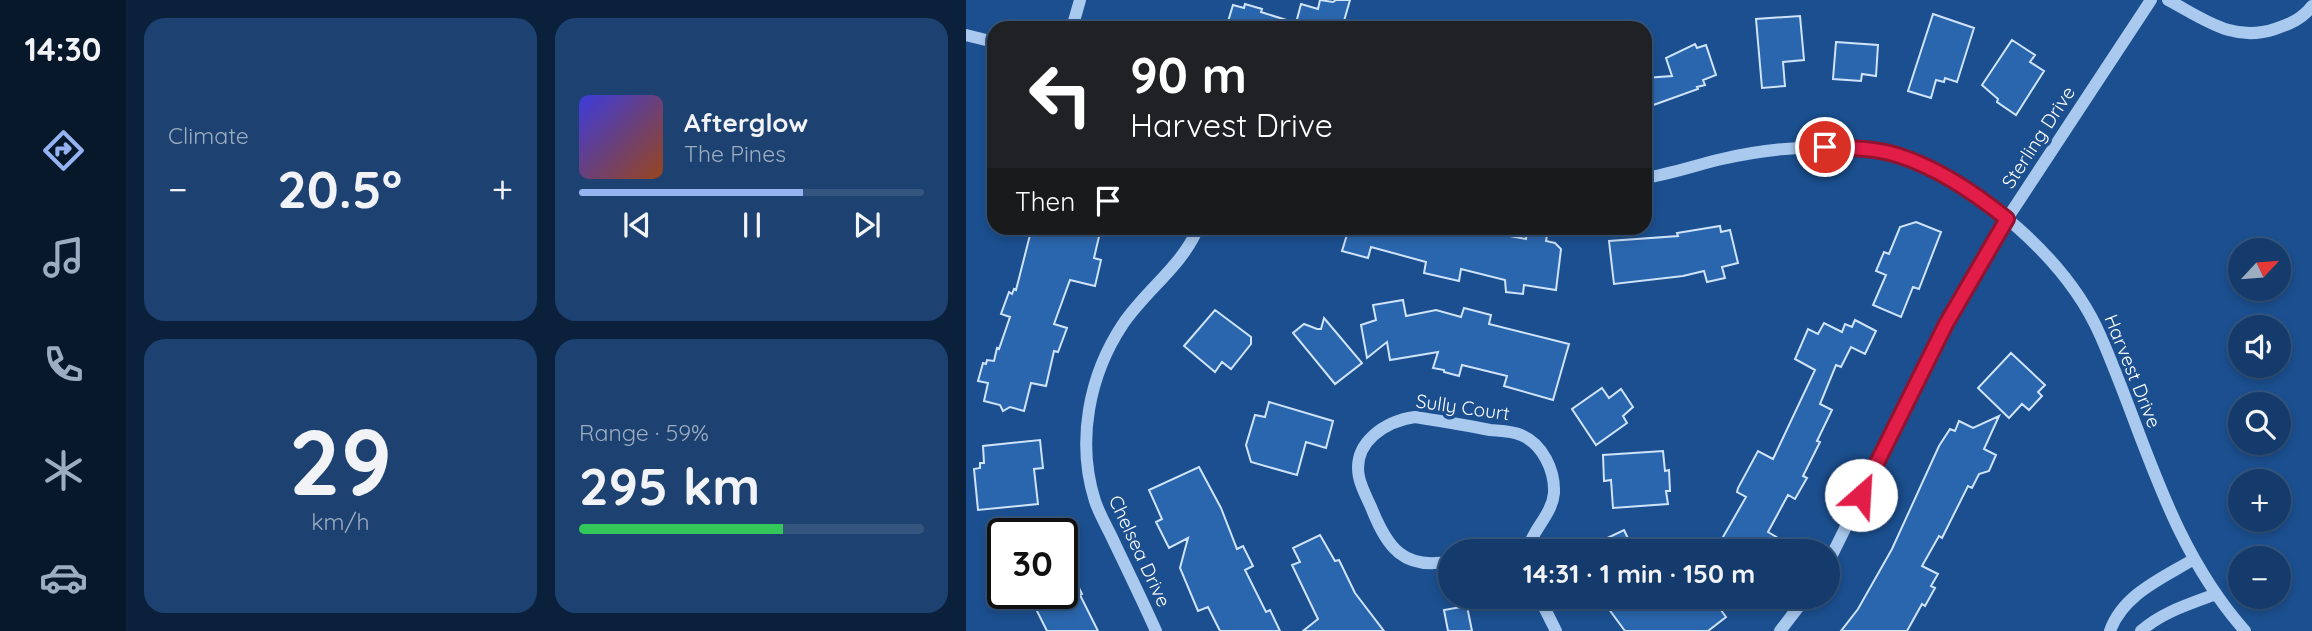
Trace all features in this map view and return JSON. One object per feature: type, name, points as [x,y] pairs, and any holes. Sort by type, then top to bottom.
[{"type":"street","points":[[1074,21],[1080,0]]},
{"type":"street","name":"Sterling Drive","points":[[1840,542],[1946,324],[2007,219],[2151,0]]},
{"type":"street","points":[[2168,0],[2224,30],[2248,35],[2287,25],[2306,14],[2312,6]]},
{"type":"street","points":[[966,35],[987,40]]},
{"type":"street","name":"Harvest Drive","points":[[1652,176],[1771,150],[1825,147],[1863,149],[1899,156],[1938,172],[1974,193],[2007,219],[2056,266],[2087,309],[2101,337],[2175,525],[2216,594],[2245,631]]},
{"type":"street","name":"Chelsea Drive","points":[[1156,631],[1095,503],[1088,469],[1089,410],[1097,373],[1111,342],[1133,309],[1182,257],[1194,235]]},
{"type":"street","name":"Sully Court","points":[[1438,564],[1420,562],[1394,550],[1383,536],[1359,478],[1363,451],[1370,439],[1382,427],[1398,419],[1415,417],[1520,434],[1539,449],[1553,477],[1554,495],[1549,510],[1530,539]]},
{"type":"street","points":[[2110,631],[2123,606],[2151,584],[2194,559]]},
{"type":"street","points":[[2141,631],[2157,618],[2216,594]]},
{"type":"street","points":[[1545,609],[1556,631]]},
{"type":"street","points":[[1780,631],[1796,609]]},
{"type":"building","points":[[1320,0],[1350,0],[1344,21],[1297,21],[1301,4],[1318,9]]},
{"type":"building","points":[[1245,4],[1262,9],[1261,12],[1290,21],[1228,21],[1233,5],[1244,8]]},
{"type":"building","points":[[1933,14],[1974,28],[1957,82],[1945,78],[1944,82],[1936,80],[1931,98],[1908,91]]},
{"type":"building","points":[[1800,16],[1804,60],[1783,62],[1785,86],[1762,88],[1756,19]]},
{"type":"building","points":[[2012,40],[2035,55],[2030,62],[2044,71],[2016,115],[1997,102],[1998,99],[1982,85]]},
{"type":"building","points":[[1836,42],[1878,45],[1876,76],[1862,74],[1861,81],[1833,79]]},
{"type":"building","points":[[1695,44],[1697,48],[1706,45],[1716,75],[1703,80],[1705,85],[1697,87],[1698,89],[1652,105],[1652,77],[1672,76],[1666,58]]},
{"type":"building","points":[[1916,222],[1941,232],[1919,289],[1913,287],[1901,317],[1873,305],[1886,275],[1876,271],[1884,252],[1889,254],[1900,227]]},
{"type":"building","points":[[1720,226],[1721,232],[1730,230],[1738,263],[1722,267],[1725,278],[1707,282],[1704,271],[1614,284],[1609,241],[1678,236],[1677,233]]},
{"type":"building","points":[[1030,235],[1099,235],[1094,258],[1101,260],[1095,286],[1070,280],[1054,324],[1067,328],[1058,352],[1054,351],[1046,386],[1031,383],[1024,411],[1010,407],[1003,411],[1000,405],[984,401],[988,383],[978,381],[983,363],[986,364],[987,360],[994,361],[997,348],[999,349],[1010,317],[1001,314],[1009,292],[1012,294],[1014,289],[1016,290]]},
{"type":"building","points":[[1347,235],[1504,235],[1526,239],[1527,235],[1547,235],[1546,241],[1555,243],[1561,249],[1556,290],[1524,285],[1523,294],[1506,292],[1505,280],[1461,269],[1459,281],[1424,273],[1426,262],[1371,247],[1368,258],[1342,251]]},
{"type":"building","points":[[1403,300],[1406,316],[1436,310],[1461,317],[1464,308],[1491,315],[1489,324],[1569,344],[1553,400],[1504,386],[1507,376],[1462,365],[1459,376],[1433,368],[1438,352],[1390,360],[1387,342],[1367,358],[1361,325],[1376,320],[1373,305]]},
{"type":"building","points":[[1215,310],[1251,337],[1251,344],[1231,369],[1222,362],[1215,372],[1184,346]]},
{"type":"building","points":[[1324,318],[1362,363],[1335,384],[1293,333],[1304,324],[1321,329]]},
{"type":"building","points":[[1855,320],[1876,331],[1865,354],[1851,347],[1841,367],[1836,365],[1820,404],[1832,410],[1803,476],[1807,478],[1795,499],[1788,495],[1768,532],[1780,539],[1722,539],[1746,497],[1737,492],[1738,488],[1758,451],[1773,459],[1815,370],[1795,359],[1808,329],[1818,334],[1824,323],[1842,332],[1845,324],[1852,327]]},
{"type":"building","points":[[2011,353],[2045,385],[2038,392],[2042,396],[2029,410],[2022,404],[2009,418],[1978,388]]},
{"type":"building","points":[[1602,388],[1609,398],[1621,389],[1633,407],[1623,416],[1627,423],[1596,445],[1572,409]]},
{"type":"building","points":[[1269,402],[1333,421],[1326,448],[1306,442],[1297,475],[1251,462],[1246,445],[1255,415],[1265,417]]},
{"type":"building","points":[[1999,416],[1984,449],[1996,455],[1989,471],[1979,474],[1972,488],[1968,486],[1942,538],[1939,536],[1922,566],[1938,574],[1931,586],[1935,588],[1925,606],[1922,604],[1907,631],[1841,631],[1858,609],[1892,549],[1939,446],[1950,429],[1955,431],[1959,421],[1973,428]]},
{"type":"building","points":[[1040,440],[1043,468],[1034,469],[1038,504],[978,510],[974,469],[980,468],[980,463],[984,463],[983,446]]},
{"type":"building","points":[[1663,451],[1665,471],[1669,470],[1670,491],[1666,491],[1668,504],[1613,508],[1611,480],[1604,481],[1603,455]]},
{"type":"building","points":[[1199,467],[1221,508],[1237,549],[1243,546],[1253,566],[1245,570],[1266,612],[1270,610],[1280,631],[1220,631],[1208,607],[1198,611],[1180,568],[1188,538],[1169,548],[1156,522],[1162,519],[1149,490]]},
{"type":"building","points":[[1624,530],[1628,539],[1605,539]]},
{"type":"building","points":[[1320,535],[1335,561],[1339,560],[1355,593],[1384,631],[1303,631],[1318,619],[1292,565],[1300,562],[1293,548]]},
{"type":"building","points":[[1078,586],[1098,631],[1047,631],[1036,609],[1078,609]]},
{"type":"building","points":[[1468,609],[1472,631],[1448,631],[1444,610]]},
{"type":"building","points":[[1609,609],[1720,609],[1726,617],[1708,631],[1625,631]]},
{"type":"route","points":[[1825,147],[1863,149],[1899,156],[1938,172],[1974,193],[2007,219],[1946,324],[1861,495]]}]
